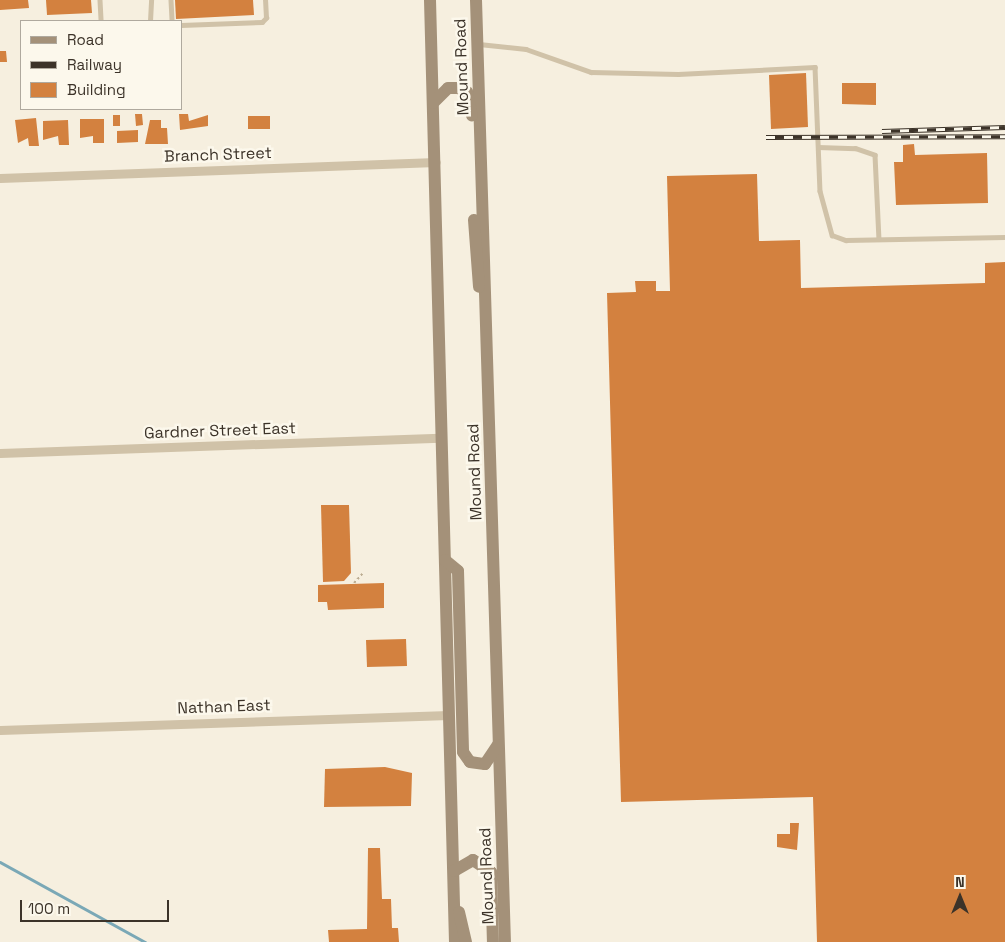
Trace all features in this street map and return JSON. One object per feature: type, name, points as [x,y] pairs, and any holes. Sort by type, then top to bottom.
[{"type":"main road","name":"Mound Road","points":[[430,0],[436,162],[440,438],[456,942]]},
{"type":"main road","name":"Mound Road","points":[[476,0],[506,942]]},
{"type":"main road","points":[[433,103],[448,88],[458,88],[467,92],[471,103],[475,271],[485,317]]},
{"type":"main road","points":[[444,560],[458,571],[461,740],[466,758],[485,764],[500,738]]},
{"type":"main road","points":[[454,871],[473,860],[491,872],[493,942]]},
{"type":"main road","points":[[454,897],[466,942]]},
{"type":"street","name":"Branch Street","points":[[0,178],[436,162]]},
{"type":"street","name":"Gardner Street East","points":[[0,453],[440,438]]},
{"type":"street","name":"Nathan East","points":[[0,730],[449,715]]},
{"type":"lane","points":[[100,0],[101,20]]},
{"type":"lane","points":[[150,20],[151,0]]},
{"type":"lane","points":[[171,0],[172,20]]},
{"type":"lane","points":[[182,25],[262,22],[266,18],[265,0]]},
{"type":"lane","points":[[478,44],[526,49],[591,72],[678,74],[815,67],[820,191],[832,235],[879,239],[1005,237]]},
{"type":"lane","points":[[818,147],[855,148],[876,155],[879,239]]},
{"type":"path","points":[[354,583],[363,573]]},
{"type":"building","points":[[0,0],[28,0],[29,8],[0,10]]},
{"type":"building","points":[[46,0],[91,0],[92,13],[47,15]]},
{"type":"building","points":[[175,0],[253,0],[254,15],[176,19]]},
{"type":"building","points":[[0,51],[6,51],[7,62],[0,62]]},
{"type":"building","points":[[806,73],[808,127],[771,129],[769,75]]},
{"type":"building","points":[[842,83],[876,83],[876,105],[842,104]]},
{"type":"building","points":[[135,114],[142,114],[143,125],[136,126]]},
{"type":"building","points":[[179,114],[188,114],[189,121],[208,115],[208,126],[180,130]]},
{"type":"building","points":[[113,115],[120,115],[120,126],[113,126]]},
{"type":"building","points":[[248,116],[270,116],[270,129],[248,129]]},
{"type":"building","points":[[36,118],[39,146],[29,146],[28,138],[18,143],[15,120]]},
{"type":"building","points":[[80,119],[104,119],[104,143],[93,143],[93,136],[80,138]]},
{"type":"building","points":[[68,120],[69,145],[59,145],[58,136],[43,140],[43,121]]},
{"type":"building","points":[[150,120],[161,120],[161,128],[167,128],[168,144],[145,144]]},
{"type":"building","points":[[138,130],[138,142],[117,143],[117,131]]},
{"type":"building","points":[[914,144],[915,155],[987,153],[988,203],[896,205],[894,162],[903,162],[903,145]]},
{"type":"building","points":[[757,174],[759,241],[800,240],[801,288],[985,283],[985,263],[1005,262],[1005,942],[817,942],[813,797],[621,802],[607,293],[636,292],[635,281],[656,281],[656,291],[670,291],[667,176]]},
{"type":"building","points":[[321,505],[349,505],[351,573],[344,581],[323,582]]},
{"type":"building","points":[[384,583],[384,608],[328,610],[327,602],[318,602],[318,585]]},
{"type":"building","points":[[406,639],[407,666],[367,667],[366,640]]},
{"type":"building","points":[[385,767],[412,773],[411,806],[324,807],[325,769]]},
{"type":"building","points":[[790,823],[799,823],[797,850],[777,847],[777,834],[790,834]]},
{"type":"building","points":[[368,848],[380,848],[382,899],[391,899],[392,928],[398,928],[399,942],[329,942],[328,930],[367,929]]},
{"type":"waterway","points":[[0,862],[145,942]]},
{"type":"railway","points":[[882,131],[1005,127]]},
{"type":"railway","points":[[766,137],[1005,136]]}]
